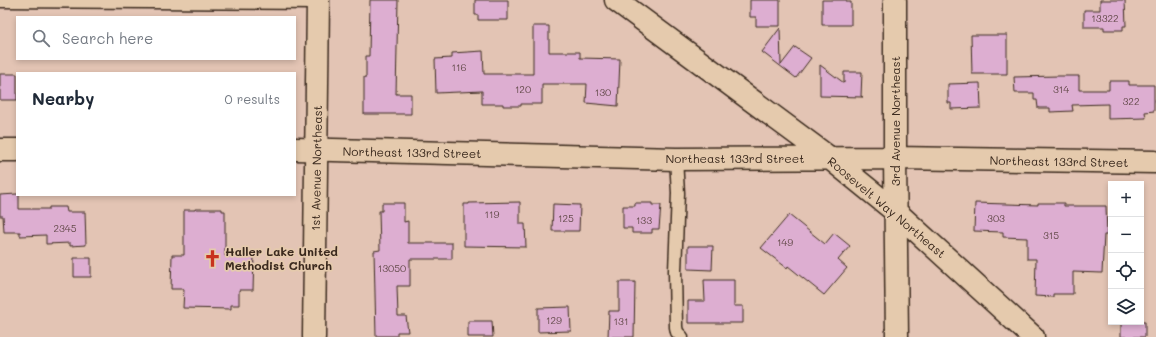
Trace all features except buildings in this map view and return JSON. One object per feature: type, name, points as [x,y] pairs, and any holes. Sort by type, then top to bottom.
[{"type":"street","name":"Roosevelt Way Northeast","points":[[616,0],[831,159],[896,211],[1033,337]]},
{"type":"street","name":"3rd Avenue Northeast","points":[[896,0],[895,158],[897,337]]},
{"type":"street","name":"1st Avenue Northeast","points":[[314,337],[305,149],[318,2]]},
{"type":"street","name":"Northeast 133rd Street","points":[[305,149],[676,159],[895,158],[1155,162]]},
{"type":"street","points":[[0,150],[16,150]]},
{"type":"lane","points":[[0,1],[318,2]]},
{"type":"lane","points":[[676,159],[678,193],[675,271],[676,327],[677,332],[682,337]]},
{"type":"place","name":"Haller Lake United Methodist Church","points":[[212,258]]}]
